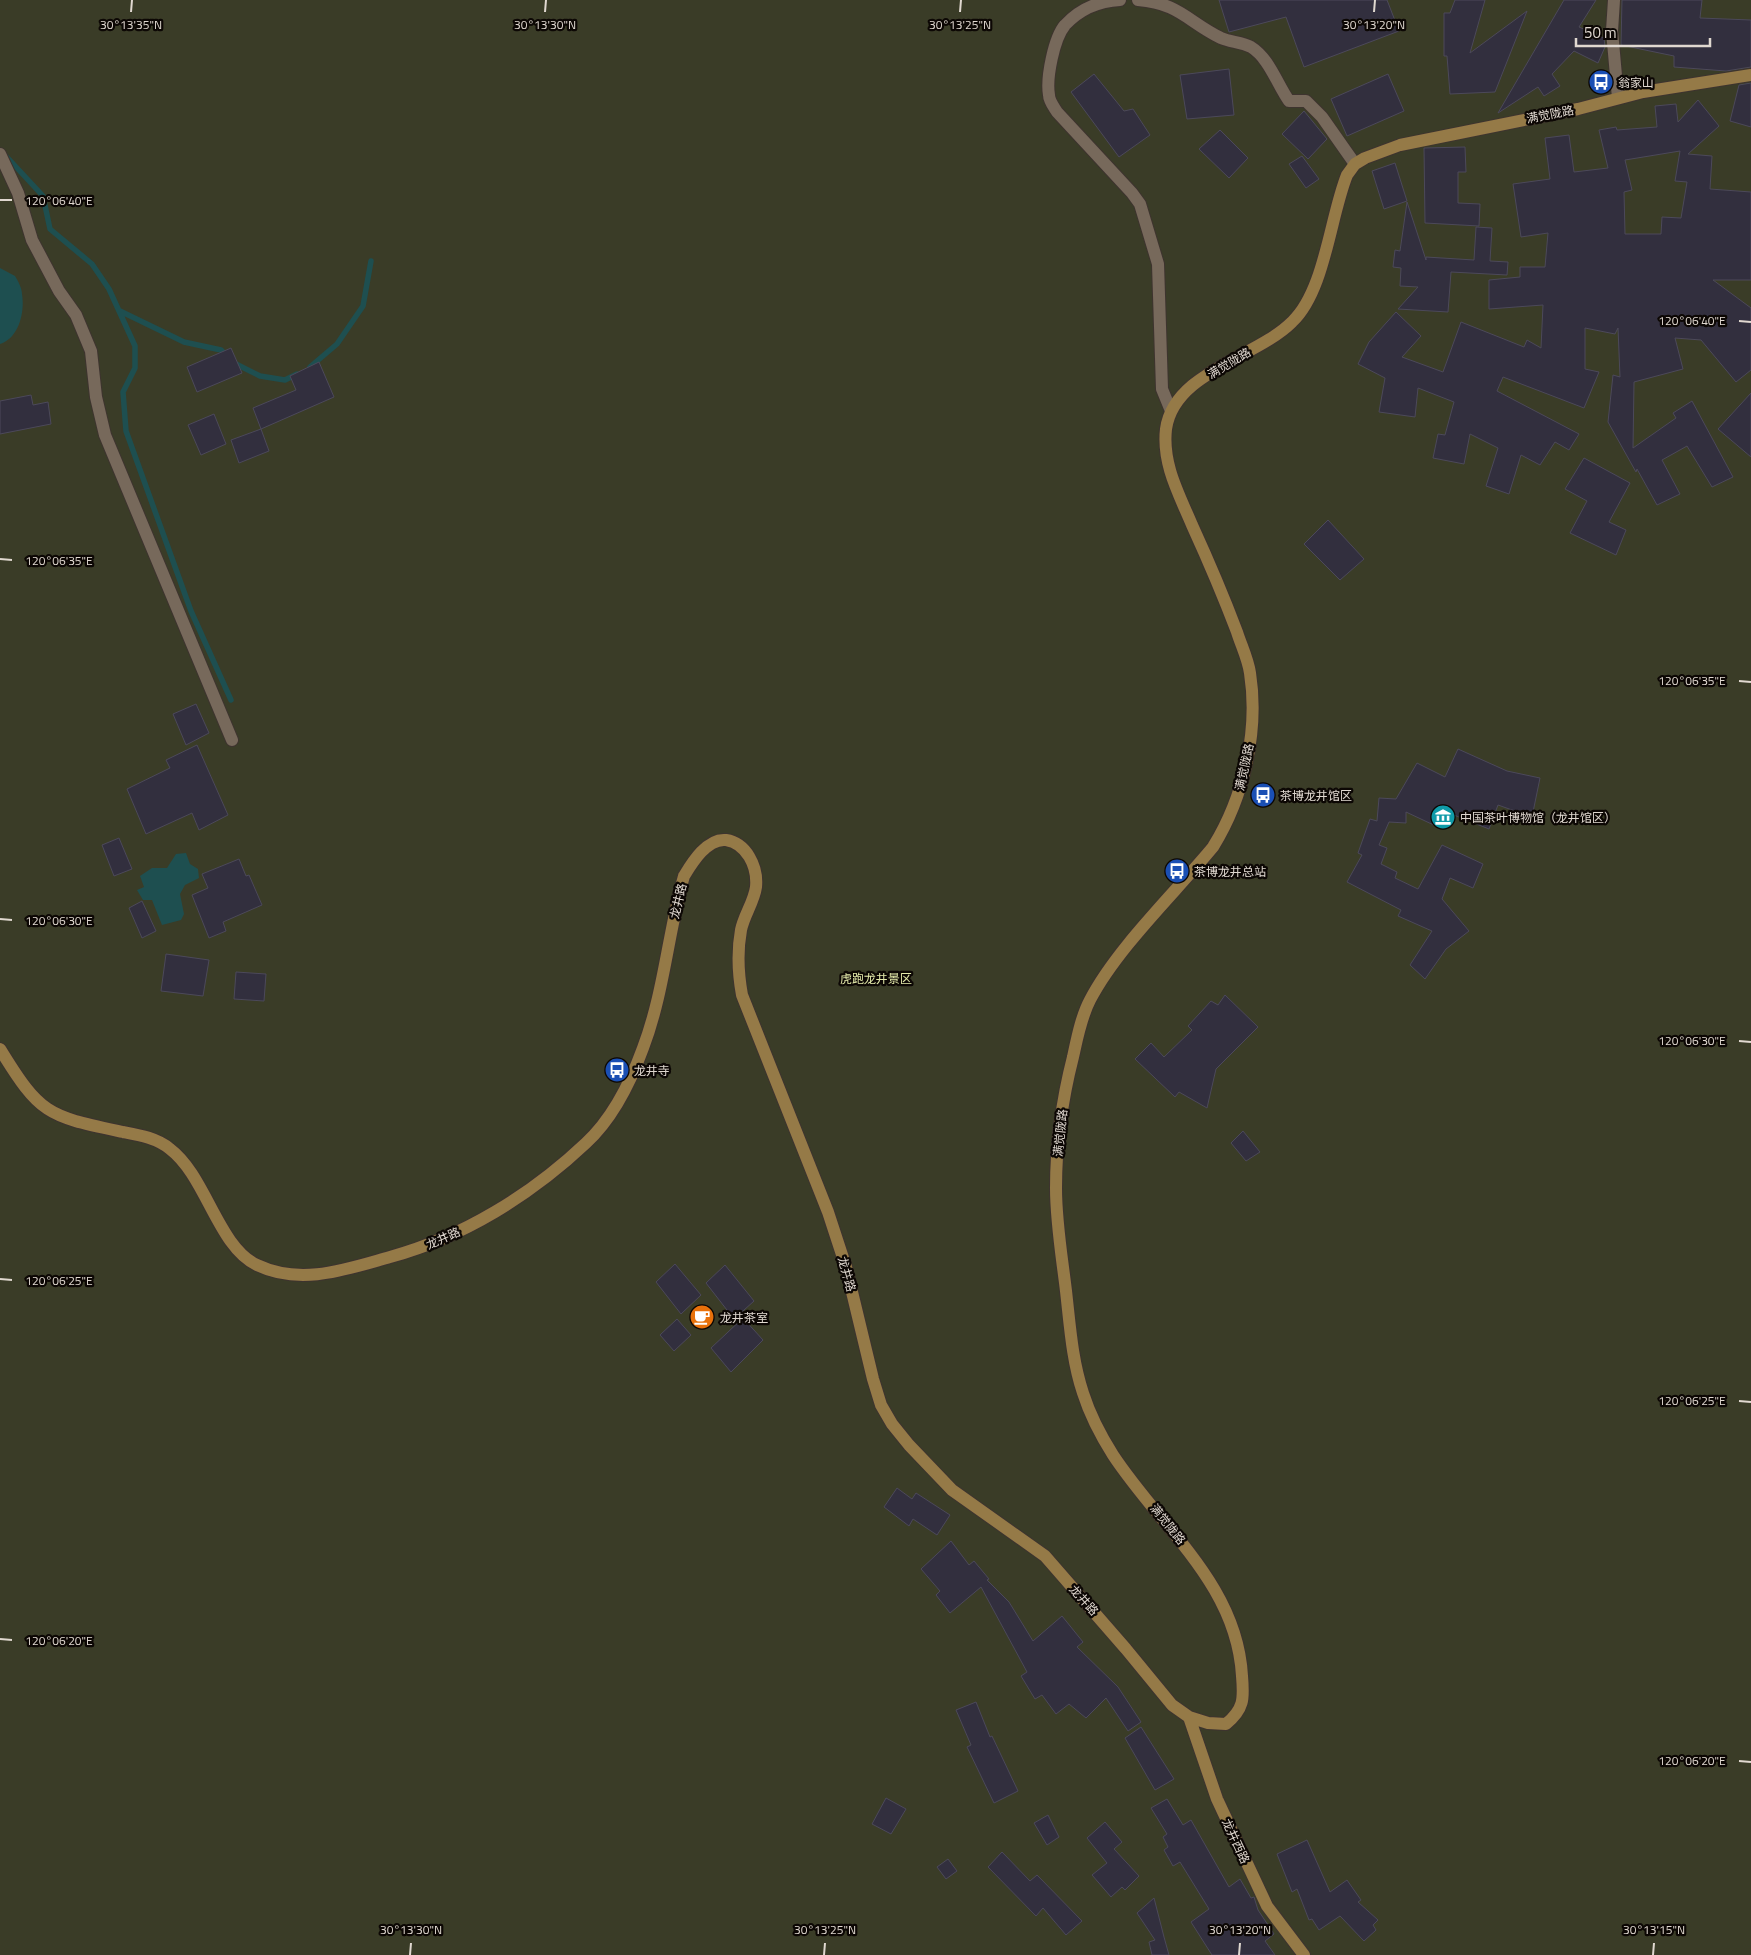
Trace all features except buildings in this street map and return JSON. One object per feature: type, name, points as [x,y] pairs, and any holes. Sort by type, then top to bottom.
[{"type":"street","points":[[1120,0],[1093,4],[1064,26],[1049,72],[1049,97],[1057,112],[1140,204],[1158,264],[1162,389],[1172,411]]},
{"type":"street","points":[[1138,0],[1153,1],[1180,11],[1221,37],[1251,47],[1264,61],[1289,101],[1306,101],[1322,117],[1355,164]]},
{"type":"street","points":[[1614,0],[1612,31],[1618,98]]},
{"type":"street","name":"满觉陇路","points":[[1189,1717],[1208,1723],[1226,1724],[1240,1712],[1243,1694],[1241,1662],[1235,1630],[1203,1569],[1113,1455],[1097,1426],[1075,1365],[1056,1190],[1058,1140],[1064,1091],[1089,1001],[1116,961],[1214,847],[1240,791],[1252,730],[1250,670],[1223,594],[1170,474],[1166,449],[1166,428],[1172,411],[1182,395],[1197,382],[1279,334],[1301,312],[1310,296],[1316,279],[1341,190],[1347,175],[1355,164],[1400,145],[1578,109],[1618,98],[1710,80],[1751,75]]},
{"type":"street","points":[[0,154],[18,193],[32,240],[59,290],[76,315],[92,351],[96,397],[105,435],[232,740]]},
{"type":"street","name":"龙井路","points":[[0,1050],[29,1095],[46,1111],[69,1121],[140,1135],[171,1149],[185,1164],[240,1252],[255,1265],[292,1274],[311,1276],[412,1251],[440,1240],[509,1204],[587,1142],[609,1115],[630,1080],[646,1039],[655,1010],[684,876],[694,859],[707,847],[722,840],[735,842],[746,852],[753,863],[756,887],[741,928],[738,948],[738,973],[742,995],[831,1221],[850,1281],[865,1351],[881,1405],[909,1445],[952,1490],[1045,1556],[1126,1648],[1172,1705],[1189,1717]]},
{"type":"street","name":"龙井西路","points":[[1189,1717],[1217,1799],[1267,1906],[1304,1955]]},
{"type":"green space","name":"虎跑龙井景区","points":[[0,0],[1751,0],[1751,1955],[0,1955]]},
{"type":"water","points":[[0,268],[15,276],[19,282],[23,301],[21,316],[16,330],[7,341],[0,344]]},
{"type":"water","points":[[186,853],[190,864],[198,869],[199,878],[185,885],[180,894],[184,914],[181,920],[162,925],[152,900],[143,900],[137,890],[144,887],[140,876],[152,868],[167,868],[176,854]]},
{"type":"waterway","points":[[4,154],[43,196],[50,229],[92,264],[109,289],[135,346],[135,368],[123,392],[126,431],[191,611],[231,700]]},
{"type":"waterway","points":[[310,367],[337,344],[363,306],[371,261]]},
{"type":"waterway","points":[[120,311],[184,342],[221,350],[227,356]]},
{"type":"waterway","points":[[234,363],[260,376],[285,380],[297,374]]},
{"type":"place","name":"翁家山","points":[[1601,82]]},
{"type":"place","name":"茶博龙井馆区","points":[[1263,795]]},
{"type":"place","name":"中国茶叶博物馆（龙井馆区）","points":[[1443,817]]},
{"type":"place","name":"茶博龙井总站","points":[[1177,871]]},
{"type":"place","name":"龙井寺","points":[[617,1070]]},
{"type":"place","name":"龙井茶室","points":[[702,1317]]}]
